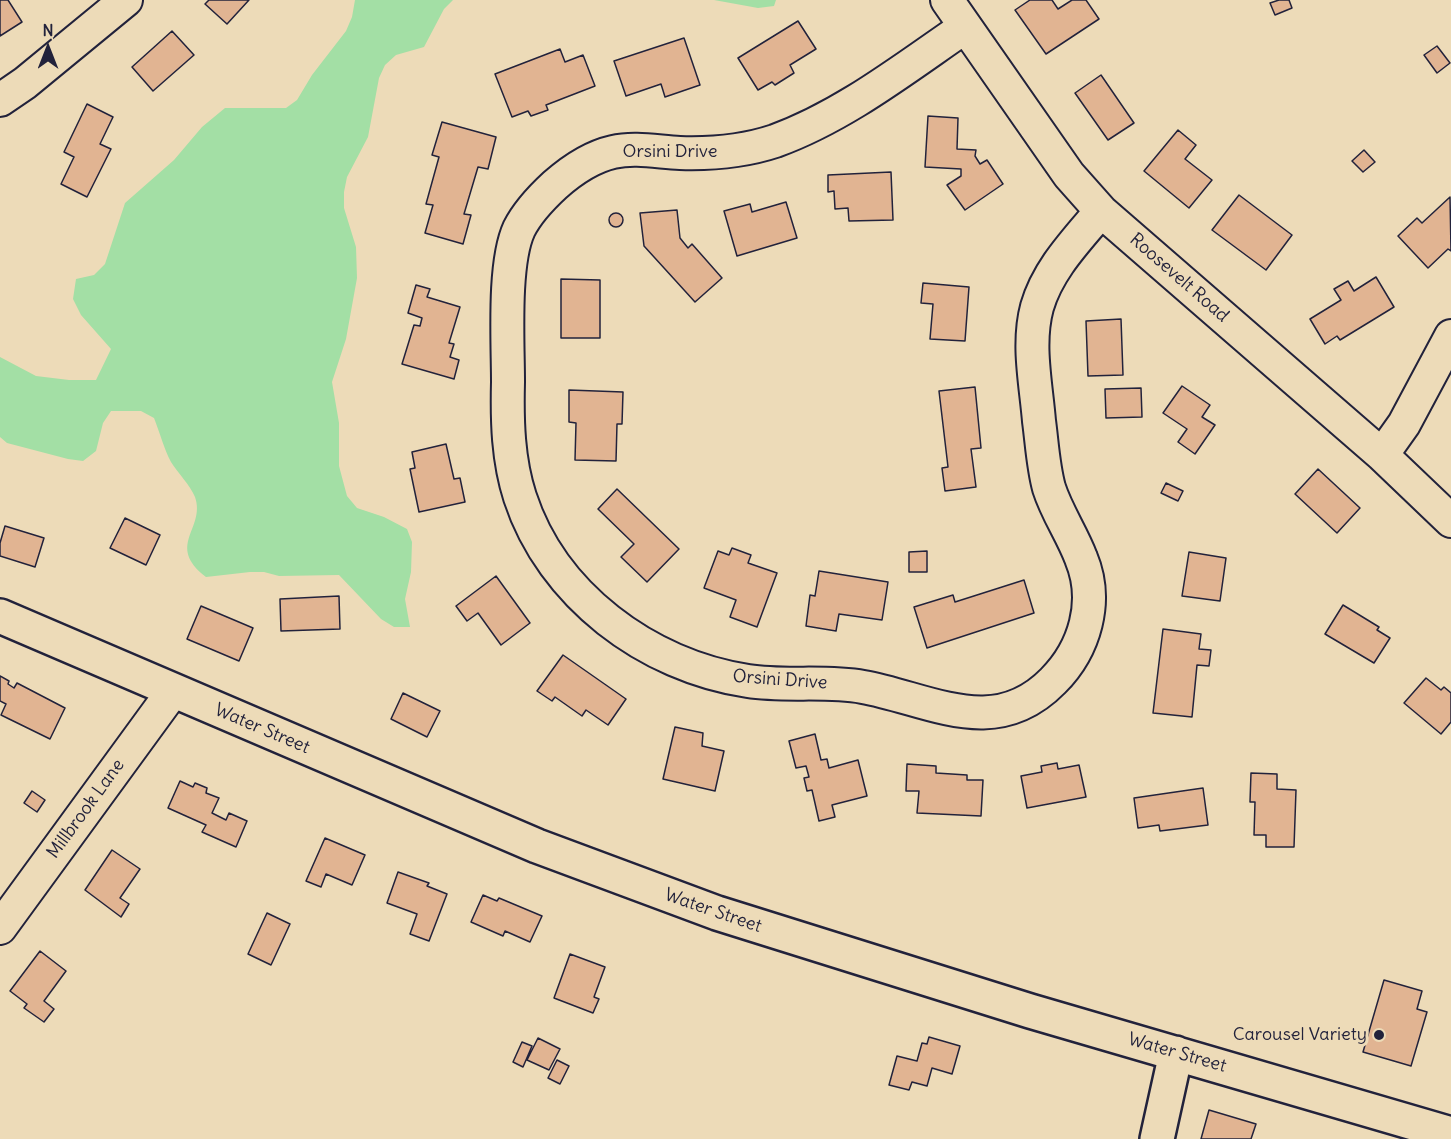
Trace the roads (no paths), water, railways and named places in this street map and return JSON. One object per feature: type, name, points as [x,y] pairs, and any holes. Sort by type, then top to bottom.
[{"type":"main road","name":"Water Street","points":[[0,616],[537,846],[717,914],[1018,1007],[1451,1134]]},
{"type":"main road","points":[[1157,1139],[1176,1053]]},
{"type":"street","points":[[0,100],[126,0]]},
{"type":"street","name":"Roosevelt Road","points":[[947,0],[1069,174],[1101,211],[1382,455],[1451,521]]},
{"type":"street","name":"Orsini Drive","points":[[965,27],[849,104],[794,134],[770,143],[720,152],[620,151],[594,158],[572,171],[554,186],[524,221],[514,245],[510,273],[508,439],[519,494],[526,514],[563,577],[607,620],[635,639],[660,654],[691,667],[722,676],[768,683],[857,686],[937,708],[968,713],[1005,710],[1032,698],[1054,681],[1076,652],[1088,619],[1089,604],[1089,587],[1080,553],[1058,511],[1046,476],[1033,357],[1034,322],[1041,296],[1052,272],[1101,211]]},
{"type":"street","points":[[1382,455],[1404,424],[1451,336]]},
{"type":"street","name":"Millbrook Lane","points":[[0,928],[173,691]]},
{"type":"place","name":"Carousel Variety","points":[[1379,1035]]}]
